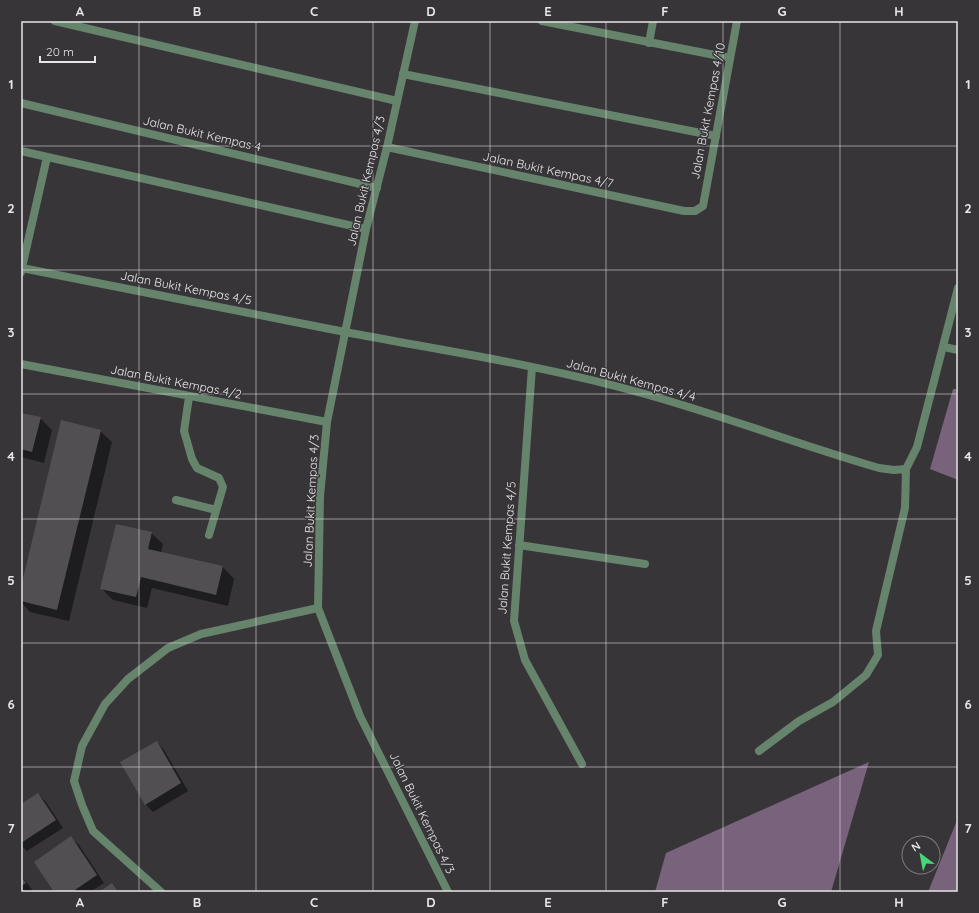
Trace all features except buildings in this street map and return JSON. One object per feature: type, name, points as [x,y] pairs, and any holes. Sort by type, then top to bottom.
[{"type":"street","points":[[55,21],[397,102]]},
{"type":"street","name":"Jalan Bukit Kempas 4/3","points":[[415,21],[387,147],[366,229],[327,422],[320,496],[318,608],[360,716],[448,892]]},
{"type":"street","points":[[542,21],[576,24],[649,43],[730,58]]},
{"type":"street","points":[[649,43],[653,21]]},
{"type":"street","name":"Jalan Bukit Kempas 4/10","points":[[703,206],[737,21]]},
{"type":"street","points":[[404,74],[716,136]]},
{"type":"street","name":"Jalan Bukit Kempas 4","points":[[21,103],[377,188]]},
{"type":"street","name":"Jalan Bukit Kempas 4/7","points":[[387,147],[684,212],[695,211],[703,206]]},
{"type":"street","points":[[21,151],[366,229]]},
{"type":"street","points":[[21,270],[47,157]]},
{"type":"street","name":"Jalan Bukit Kempas 4/5","points":[[21,270],[345,332]]},
{"type":"street","points":[[760,751],[799,721],[833,702],[866,674],[878,655],[876,631],[905,508],[906,469],[917,446],[958,288]]},
{"type":"street","name":"Jalan Bukit Kempas 4/4","points":[[345,332],[532,367],[645,394],[879,468],[894,470],[906,469]]},
{"type":"street","points":[[944,346],[958,350]]},
{"type":"street","name":"Jalan Bukit Kempas 4/2","points":[[21,364],[327,422]]},
{"type":"street","name":"Jalan Bukit Kempas 4/5","points":[[532,367],[518,545],[514,622],[525,660],[582,764]]},
{"type":"street","points":[[189,397],[184,431],[193,464],[201,470],[219,478],[222,482],[223,492],[209,535]]},
{"type":"street","points":[[176,500],[216,510]]},
{"type":"street","points":[[518,545],[645,564]]},
{"type":"street","points":[[161,892],[94,831],[82,805],[74,781],[82,746],[105,704],[128,679],[168,648],[201,634],[318,608]]},
{"type":"shaded area","points":[[953,389],[958,389],[958,480],[930,469]]},
{"type":"shaded area","points":[[869,762],[831,892],[655,892],[666,853]]},
{"type":"shaded area","points":[[958,818],[958,892],[928,892],[935,875],[941,875],[941,860]]}]
